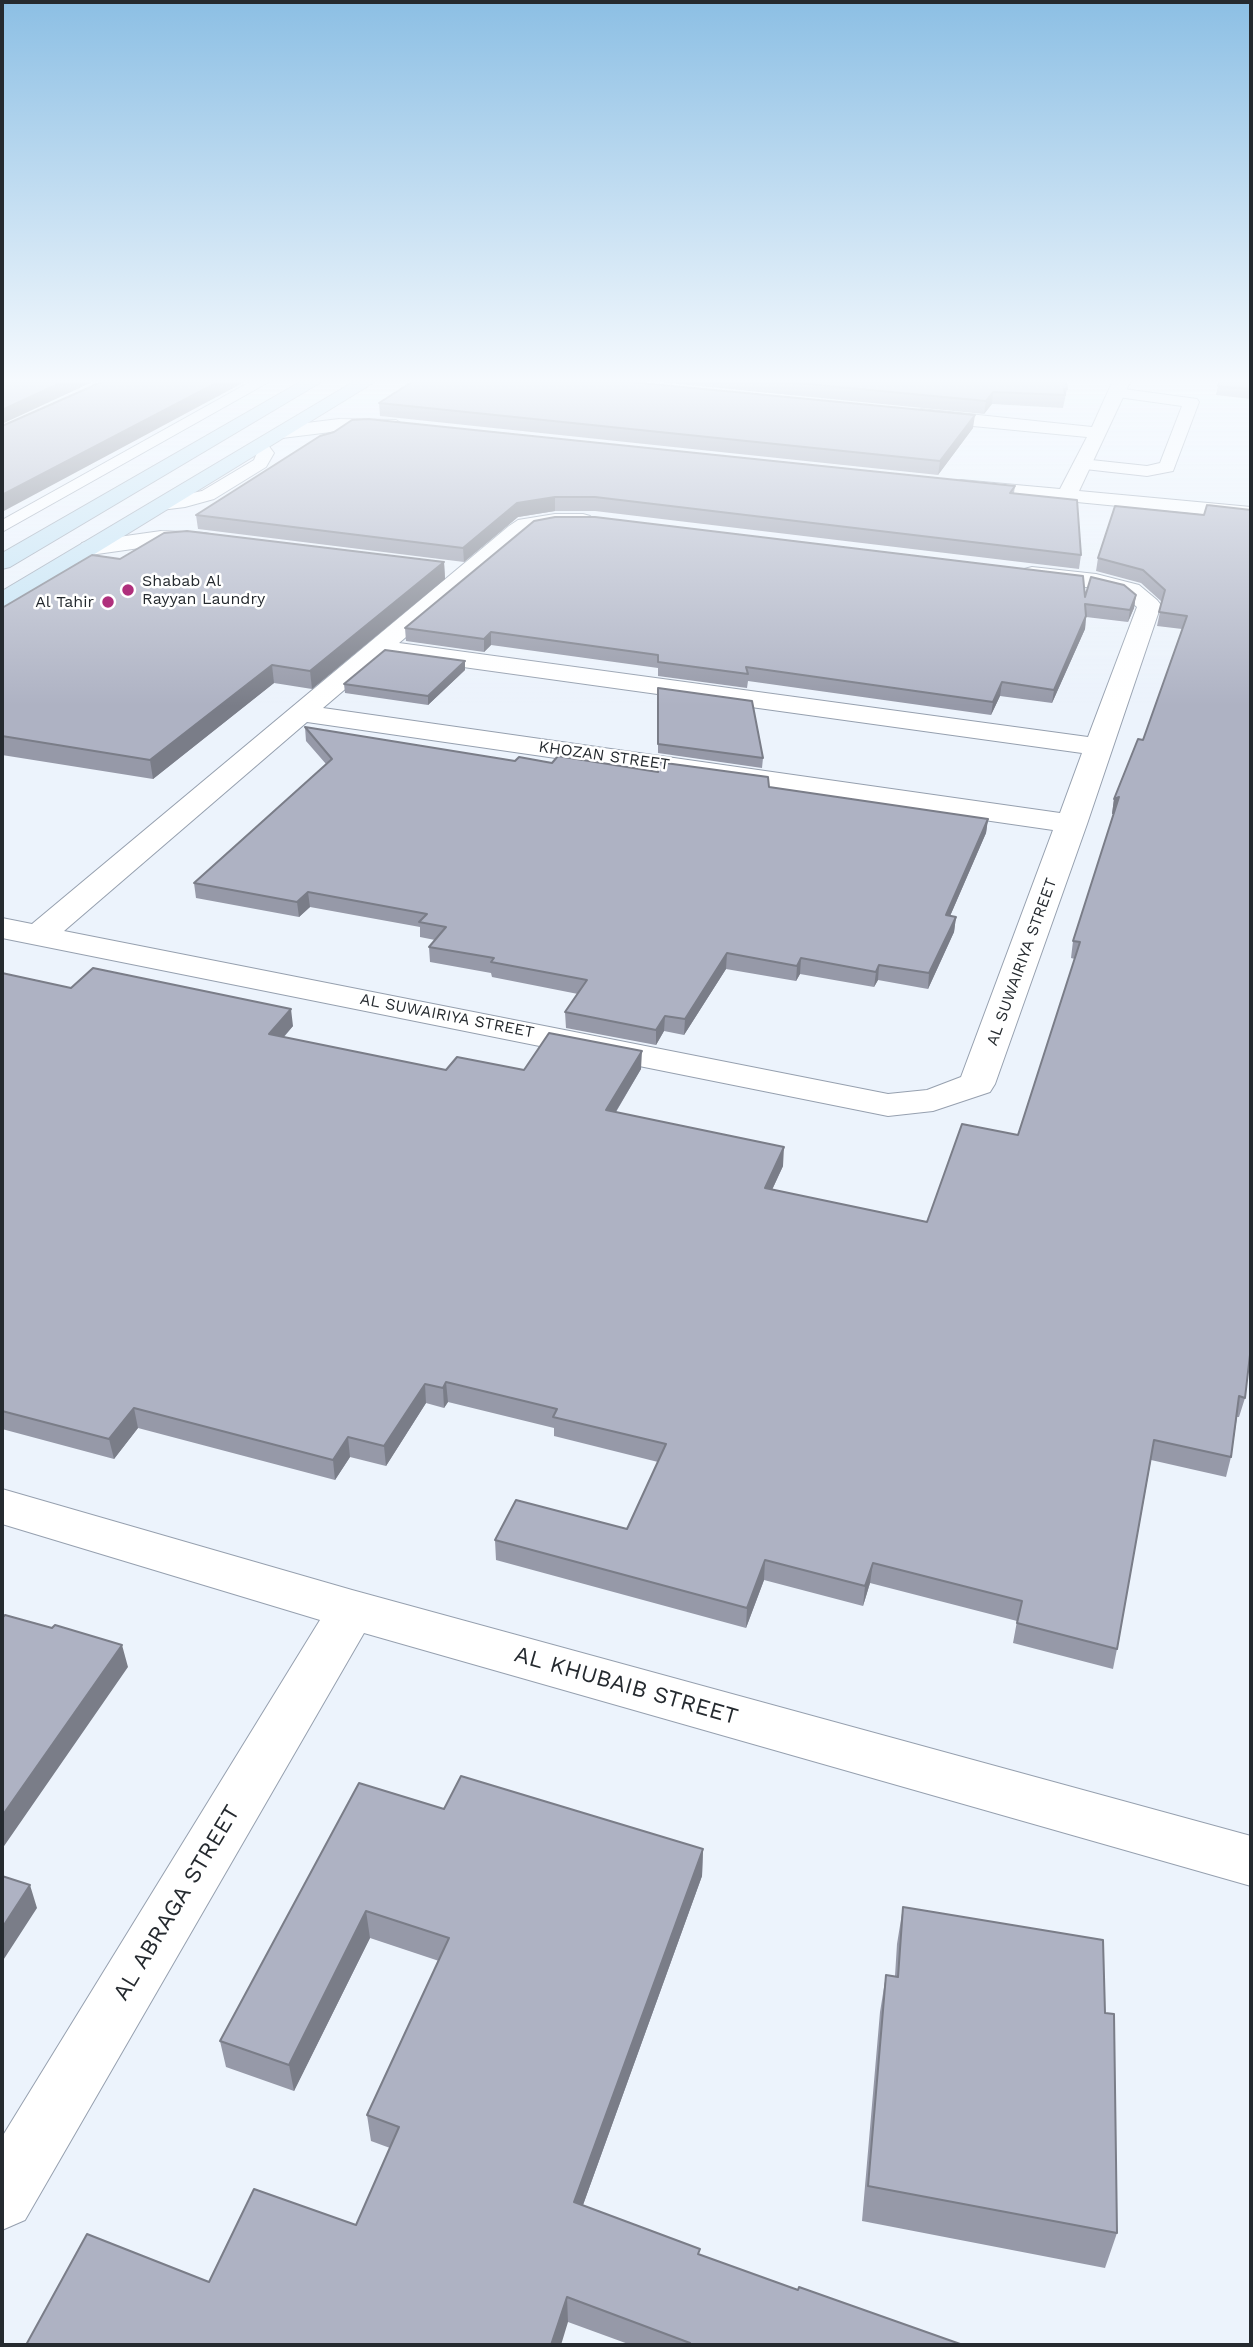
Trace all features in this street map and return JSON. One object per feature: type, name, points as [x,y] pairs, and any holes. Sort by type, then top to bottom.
[{"type":"main road","points":[[2,562],[131,488]]},
{"type":"main road","points":[[2,601],[189,488]]},
{"type":"street","points":[[976,488],[1251,513]]},
{"type":"street","points":[[1066,497],[1071,488]]},
{"type":"street","points":[[156,508],[157,520],[172,531],[189,538]]},
{"type":"street","points":[[39,935],[526,525],[555,520],[609,522]]},
{"type":"street","points":[[90,548],[161,538],[229,543]]},
{"type":"street","points":[[442,569],[468,572]]},
{"type":"street","name":"AL SUWAIRIYA STREET","points":[[2,928],[874,1102],[933,1100],[977,1084],[1149,605],[1130,590],[1096,581],[1014,571]]},
{"type":"street","points":[[379,648],[1098,747]]},
{"type":"street","name":"KHOZAN STREET","points":[[302,713],[1072,824]]},
{"type":"street","name":"AL KHUBAIB STREET","points":[[2,1507],[352,1610],[1251,1861]]},
{"type":"street","name":"AL ABRAGA STREET","points":[[2,2197],[352,1610]]},
{"type":"lane","points":[[2,527],[72,488]]},
{"type":"lane","points":[[13,498],[46,502]]},
{"type":"lane","points":[[2,534],[42,539]]},
{"type":"building","points":[[2,488],[16,488],[2,495]]},
{"type":"building","points":[[239,488],[1014,488],[1010,493],[1077,500],[1081,555],[595,497],[555,497],[517,503],[463,548],[196,515]]},
{"type":"building","points":[[1207,505],[1251,510],[1251,1346],[1245,1398],[1239,1396],[1231,1457],[1154,1440],[1117,1649],[1017,1623],[1022,1601],[873,1563],[865,1586],[765,1560],[747,1608],[495,1540],[516,1500],[627,1529],[666,1444],[553,1417],[557,1409],[446,1382],[443,1388],[425,1384],[384,1446],[348,1437],[333,1460],[134,1408],[109,1439],[2,1411],[2,973],[71,988],[93,968],[291,1009],[269,1034],[446,1070],[457,1057],[524,1070],[549,1033],[642,1051],[606,1110],[784,1147],[765,1188],[927,1222],[962,1124],[1018,1135],[1080,942],[1073,941],[1119,797],[1114,799],[1138,739],[1143,740],[1187,616],[1159,612],[1165,590],[1143,570],[1098,558],[1115,506],[1204,515]]},
{"type":"building","points":[[555,517],[595,517],[1083,576],[1085,597],[1091,577],[1124,585],[1136,595],[1130,610],[1085,604],[1086,616],[1054,690],[1002,682],[993,702],[746,667],[748,674],[658,662],[658,655],[491,632],[484,639],[405,628],[534,521]]},
{"type":"building","points":[[187,531],[444,562],[310,671],[272,665],[150,760],[2,736],[2,608],[92,555],[120,559],[164,533]]},
{"type":"building","points":[[385,650],[465,661],[428,696],[344,684]]},
{"type":"building","points":[[658,688],[752,701],[763,758],[658,744]]},
{"type":"building","points":[[305,727],[515,761],[519,757],[552,763],[558,756],[658,772],[658,762],[768,777],[769,787],[988,819],[946,915],[956,917],[929,973],[879,965],[876,972],[801,958],[797,966],[727,953],[685,1019],[665,1016],[656,1030],[565,1012],[587,980],[491,962],[494,958],[429,947],[446,927],[419,922],[427,914],[308,892],[297,902],[194,883],[332,759]]},
{"type":"building","points":[[5,1615],[52,1628],[55,1625],[122,1645],[2,1816],[2,1618]]},
{"type":"building","points":[[461,1776],[703,1849],[574,2202],[700,2249],[698,2254],[963,2345],[690,2345],[567,2297],[551,2345],[26,2345],[87,2234],[209,2282],[254,2189],[356,2225],[399,2127],[367,2115],[449,1938],[366,1911],[289,2065],[220,2041],[359,1783],[444,1809]]},
{"type":"building","points":[[2,1876],[30,1885],[2,1928]]},
{"type":"building","points":[[903,1907],[1103,1940],[1105,2013],[1114,2014],[1117,2233],[868,2186],[886,1975],[898,1977]]},
{"type":"place","name":"Shabab Al Rayyan Laundry","points":[[128,590]]},
{"type":"place","name":"Al Tahir","points":[[108,602]]}]
